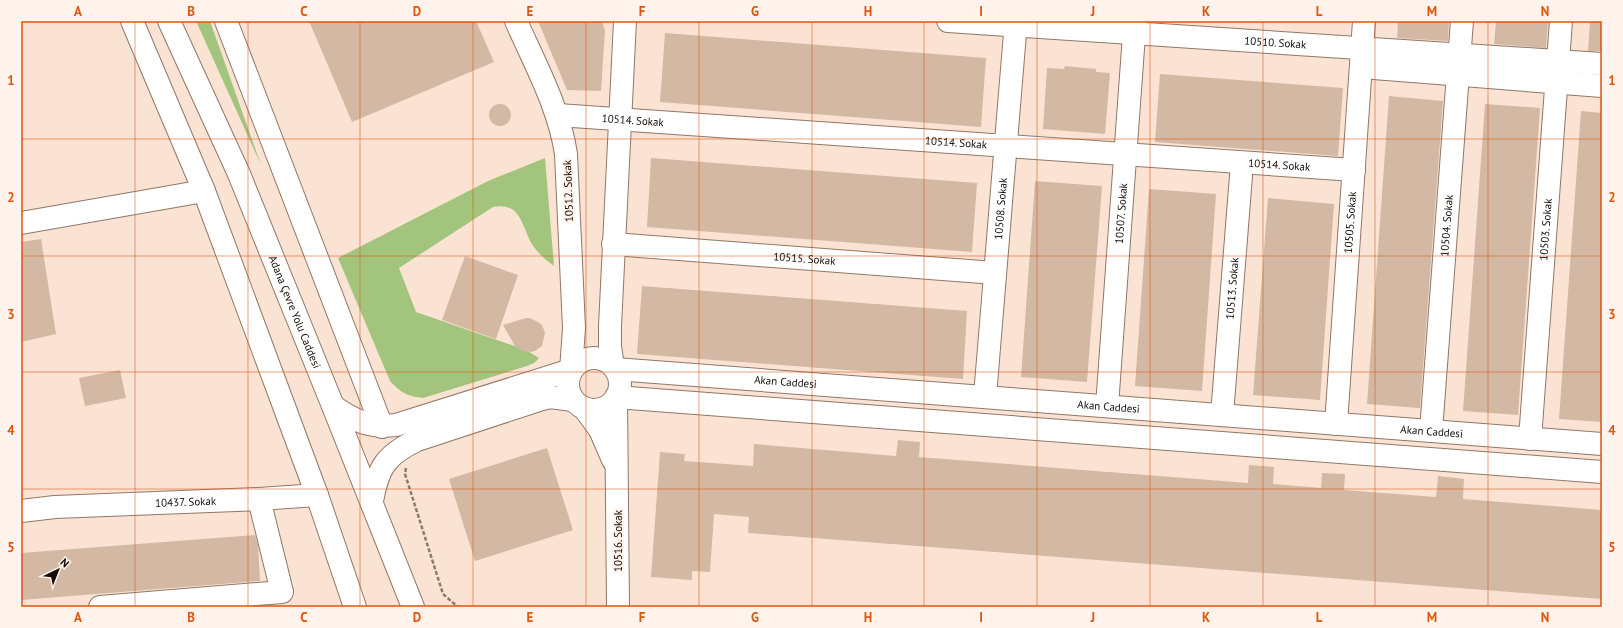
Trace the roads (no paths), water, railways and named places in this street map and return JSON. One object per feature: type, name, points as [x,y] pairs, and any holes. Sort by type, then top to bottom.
[{"type":"main road","points":[[132,21],[204,191],[317,495],[355,607]]},
{"type":"main road","name":"Adana Çevre Yolu Caddesi","points":[[169,21],[239,174],[372,501],[413,607]]},
{"type":"main road","points":[[226,21],[382,427]]},
{"type":"main road","name":"10512. Sokak","points":[[516,21],[558,116],[564,136],[574,328],[571,370]]},
{"type":"main road","points":[[372,501],[375,483],[381,469],[391,455],[417,440],[550,397],[578,404],[592,410],[600,409],[611,403],[616,397],[620,381],[614,367],[610,336],[624,21]]},
{"type":"main road","name":"10510. Sokak","points":[[948,21],[1250,31],[1362,57],[1459,64],[1558,61],[1602,64]]},
{"type":"main road","name":"10505. Sokak","points":[[1336,424],[1364,21]]},
{"type":"main road","name":"10504. Sokak","points":[[1431,431],[1462,21]]},
{"type":"main road","name":"10503. Sokak","points":[[1530,439],[1561,21]]},
{"type":"main road","name":"10508. Sokak","points":[[985,396],[1016,23]]},
{"type":"main road","name":"10507. Sokak","points":[[1107,406],[1134,27]]},
{"type":"main road","name":"10510. Sokak","points":[[1459,64],[1557,83],[1602,86]]},
{"type":"main road","name":"10514. Sokak","points":[[558,116],[1354,170]]},
{"type":"main road","name":"10513. Sokak","points":[[1222,415],[1242,163]]},
{"type":"main road","points":[[21,223],[204,191]]},
{"type":"main road","name":"10515. Sokak","points":[[613,244],[995,273]]},
{"type":"main road","points":[[333,406],[355,420],[382,427],[409,422],[571,370],[581,361],[589,358],[602,359],[614,367]]},
{"type":"main road","name":"Akan Caddesi","points":[[614,367],[1602,444]]},
{"type":"main road","points":[[571,370],[568,383],[569,392],[600,430],[618,474]]},
{"type":"main road","points":[[616,397],[1602,472]]},
{"type":"main road","name":"10516. Sokak","points":[[616,397],[618,474],[618,607]]},
{"type":"main road","name":"10437. Sokak","points":[[21,511],[55,507],[258,499],[317,495]]},
{"type":"main road","points":[[109,607],[284,600],[258,499]]},
{"type":"main road","name":"10437. Sokak","points":[[21,505],[55,507]]}]
